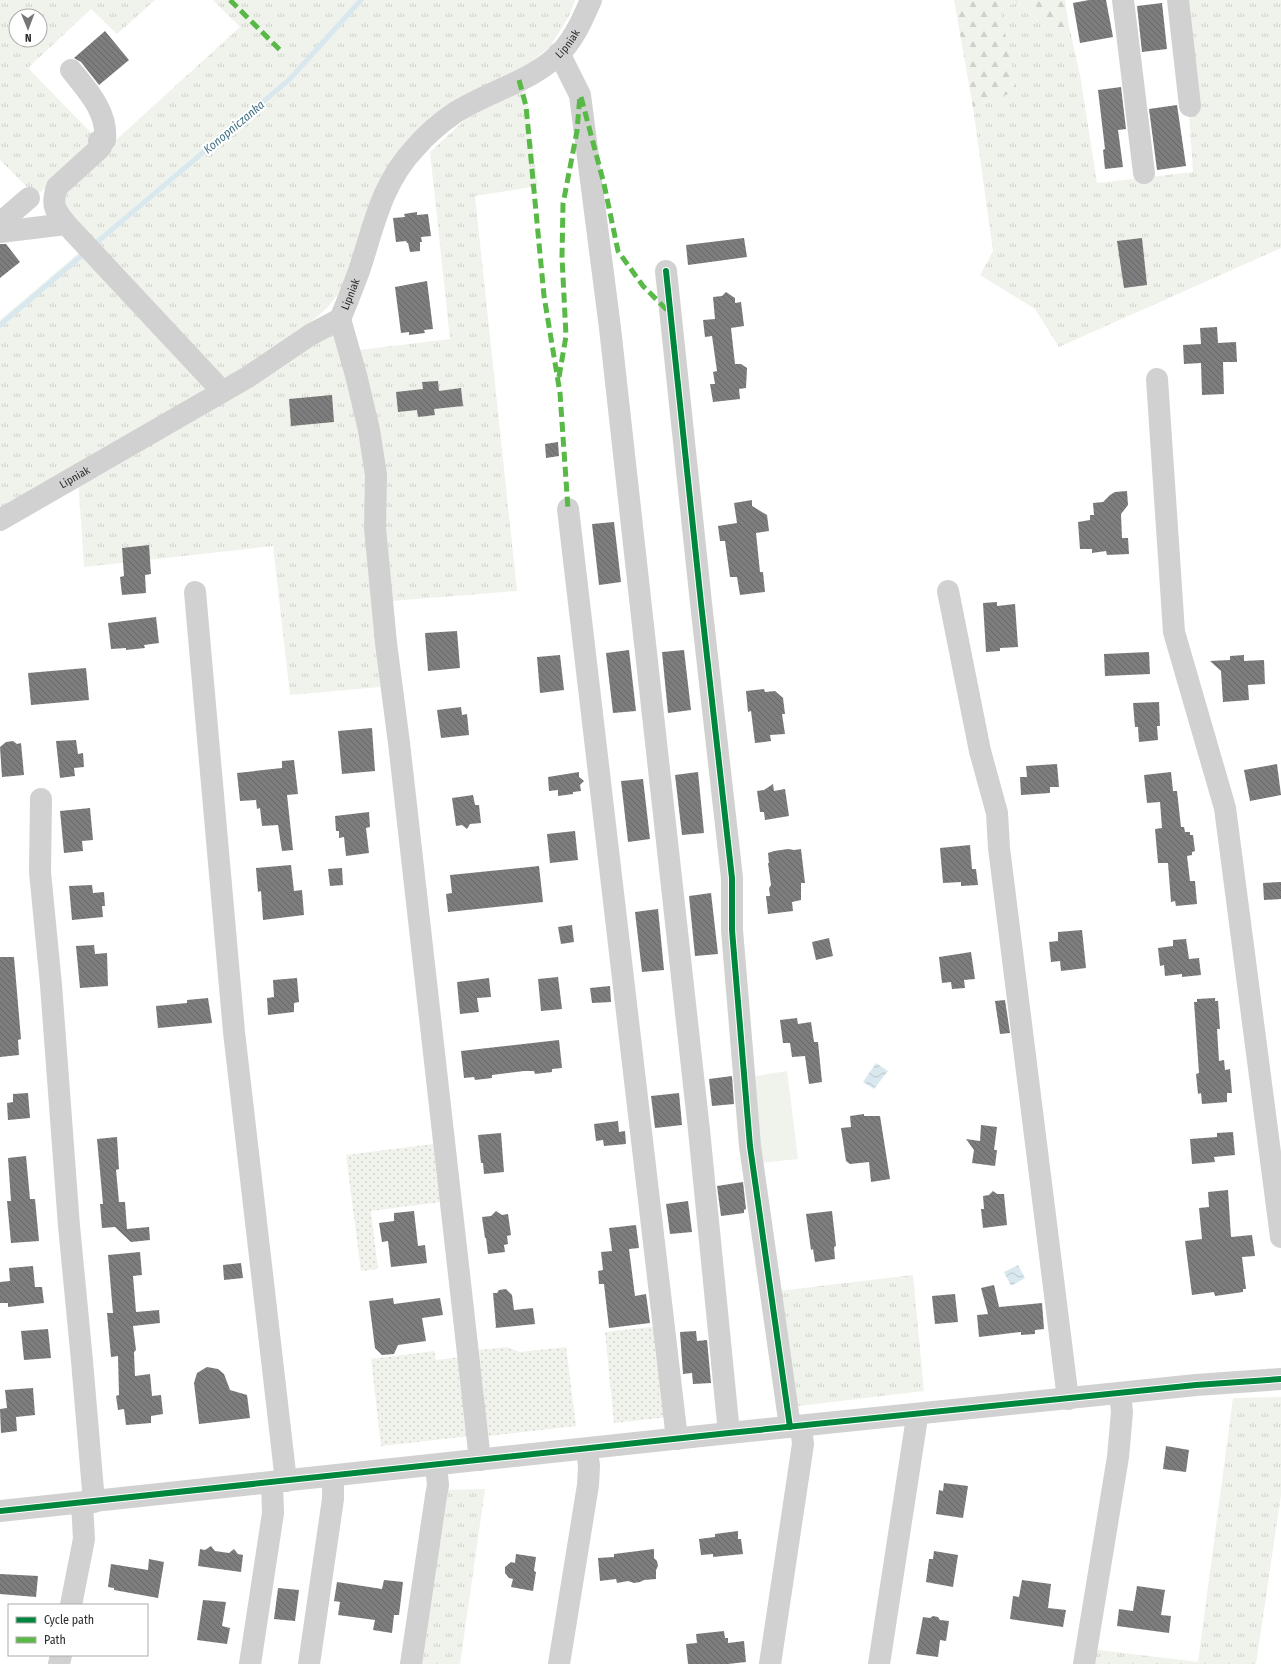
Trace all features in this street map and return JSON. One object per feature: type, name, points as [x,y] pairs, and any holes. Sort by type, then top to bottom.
[{"type":"street","name":"Lipniak","points":[[0,520],[248,377],[310,335],[340,319],[359,271],[381,200],[396,173],[414,149],[432,130],[456,112],[538,70],[559,53],[579,28],[591,0]]},
{"type":"street","points":[[1123,0],[1144,173]]},
{"type":"street","points":[[1178,0],[1190,106]]},
{"type":"street","points":[[559,53],[580,95],[610,328],[698,1122],[730,1433]]},
{"type":"street","points":[[71,70],[94,100],[106,129],[104,140],[99,141],[102,144],[101,147],[57,187],[54,196],[54,208],[66,224],[222,391]]},
{"type":"street","points":[[0,223],[30,198]]},
{"type":"street","points":[[0,232],[66,224]]},
{"type":"street","points":[[666,271],[732,878],[732,930],[750,1146],[796,1427],[803,1444],[770,1664]]},
{"type":"street","points":[[340,319],[356,375],[369,430],[376,475],[375,528],[386,643],[398,734],[480,1460]]},
{"type":"street","points":[[1157,379],[1174,632],[1225,808],[1281,1237]]},
{"type":"street","points":[[568,509],[677,1439]]},
{"type":"street","points":[[948,591],[980,751],[997,813],[1000,855],[1068,1399]]},
{"type":"street","points":[[195,592],[234,1032],[279,1482],[250,1664]]},
{"type":"street","points":[[40,799],[40,872],[51,985],[69,1226],[82,1361],[88,1503],[84,1539],[71,1604]]},
{"type":"street","points":[[0,1511],[88,1503],[730,1433],[1237,1381],[1281,1379]]},
{"type":"street","points":[[1084,1664],[1118,1457],[1122,1412],[1120,1394]]},
{"type":"street","points":[[879,1664],[916,1424],[916,1415]]},
{"type":"street","points":[[559,1664],[588,1485],[589,1466],[587,1449]]},
{"type":"street","points":[[411,1664],[437,1491],[436,1465]]},
{"type":"street","points":[[309,1664],[333,1499],[333,1476]]},
{"type":"green space","points":[[0,0],[155,0],[117,34],[91,9],[28,68],[99,141],[36,196],[0,160]]},
{"type":"green space","points":[[213,0],[575,0],[569,16],[550,47],[523,68],[434,119],[342,290],[326,309],[292,338],[229,378],[212,374],[72,224],[59,192],[240,27]]},
{"type":"green space","points":[[954,0],[1065,0],[1069,26],[1047,29],[1018,2],[1000,9],[1017,91],[973,107]]},
{"type":"green space","points":[[1181,0],[1281,0],[1281,248],[1059,347],[1035,309],[980,275],[993,251],[973,107],[1017,91],[999,9],[1018,2],[1047,29],[1069,26],[1080,75],[1097,183],[1193,172]]},
{"type":"green space","points":[[525,86],[538,186],[475,196],[517,591],[392,601],[378,636],[380,687],[290,695],[273,546],[84,567],[78,478],[340,319],[351,351],[450,339],[430,152],[466,119]]},
{"type":"green space","points":[[82,250],[208,384],[198,396],[0,513],[0,320]]},
{"type":"green space","points":[[787,1071],[798,1159],[760,1163],[749,1077]]},
{"type":"green space","points":[[433,1144],[440,1202],[371,1211],[378,1269],[361,1271],[346,1155]]},
{"type":"green space","points":[[913,1275],[924,1391],[790,1407],[778,1291]]},
{"type":"green space","points":[[660,1326],[669,1417],[614,1423],[605,1332]]},
{"type":"green space","points":[[507,1347],[520,1352],[566,1347],[576,1426],[488,1436],[479,1350]]},
{"type":"green space","points":[[434,1351],[436,1360],[462,1357],[471,1436],[381,1446],[371,1359]]},
{"type":"green space","points":[[1281,1397],[1281,1495],[1256,1664],[1087,1664],[1091,1649],[1198,1662],[1233,1398]]},
{"type":"green space","points":[[485,1489],[460,1664],[416,1664],[441,1490]]},
{"type":"water","points":[[876,1063],[888,1071],[874,1089],[863,1082]]},
{"type":"water","points":[[1018,1265],[1025,1278],[1011,1286],[1004,1272]]},
{"type":"building","points":[[1089,0],[1106,0],[1113,37],[1080,43],[1073,3]]},
{"type":"building","points":[[1162,3],[1167,49],[1142,52],[1137,6]]},
{"type":"building","points":[[105,31],[129,60],[99,85],[81,62],[74,58]]},
{"type":"building","points":[[1121,87],[1126,129],[1118,130],[1123,167],[1105,169],[1103,150],[1105,149],[1098,90]]},
{"type":"building","points":[[1177,105],[1186,166],[1157,170],[1149,109]]},
{"type":"building","points":[[417,212],[417,215],[428,214],[431,236],[421,237],[422,242],[420,242],[420,251],[410,252],[406,241],[396,242],[393,218],[405,217],[404,214]]},
{"type":"building","points":[[744,238],[747,257],[688,265],[686,245]]},
{"type":"building","points":[[1142,238],[1147,285],[1124,288],[1117,241]]},
{"type":"building","points":[[0,244],[6,244],[20,262],[0,278]]},
{"type":"building","points":[[427,281],[433,329],[424,330],[425,333],[409,335],[409,332],[401,333],[395,287]]},
{"type":"building","points":[[726,292],[735,298],[735,303],[741,302],[744,326],[731,328],[735,364],[741,364],[747,368],[746,388],[739,389],[740,399],[713,402],[710,384],[715,384],[713,372],[717,371],[712,336],[705,337],[703,320],[715,319],[713,297],[722,296]]},
{"type":"building","points":[[1217,327],[1218,343],[1236,342],[1237,362],[1223,362],[1224,394],[1202,395],[1201,363],[1184,364],[1183,345],[1201,344],[1200,328]]},
{"type":"building","points":[[438,381],[439,391],[461,388],[463,406],[434,409],[435,415],[418,417],[417,410],[398,412],[396,392],[423,389],[422,382]]},
{"type":"building","points":[[332,395],[334,422],[291,426],[289,399]]},
{"type":"building","points":[[558,442],[559,456],[546,458],[545,444]]},
{"type":"building","points":[[1127,491],[1128,505],[1121,514],[1122,538],[1128,538],[1129,554],[1107,555],[1106,551],[1092,553],[1092,549],[1080,549],[1078,522],[1090,520],[1090,515],[1094,515],[1093,503],[1103,502],[1115,492]]},
{"type":"building","points":[[752,500],[752,506],[767,515],[769,531],[756,533],[760,572],[763,572],[765,592],[740,595],[737,577],[730,577],[725,541],[720,541],[718,526],[737,523],[734,503]]},
{"type":"building","points":[[614,522],[621,582],[599,585],[592,524]]},
{"type":"building","points":[[149,545],[151,574],[145,575],[146,593],[122,595],[120,577],[124,576],[122,548]]},
{"type":"building","points":[[997,602],[997,606],[1015,604],[1018,647],[1000,648],[1000,651],[986,652],[983,603]]},
{"type":"building","points":[[156,617],[159,643],[144,645],[145,648],[126,650],[126,648],[111,649],[108,623]]},
{"type":"building","points":[[457,631],[460,668],[428,671],[425,633]]},
{"type":"building","points":[[629,650],[636,711],[613,713],[606,653]]},
{"type":"building","points":[[684,650],[691,710],[668,713],[662,652]]},
{"type":"building","points":[[1149,652],[1150,674],[1105,676],[1104,654]]},
{"type":"building","points":[[560,655],[564,690],[540,693],[537,657]]},
{"type":"building","points":[[1244,655],[1244,661],[1264,660],[1265,684],[1248,685],[1249,700],[1223,702],[1221,671],[1210,661],[1230,660],[1230,656]]},
{"type":"building","points":[[86,668],[89,700],[31,705],[28,673]]},
{"type":"building","points":[[764,689],[765,692],[775,691],[783,698],[785,714],[782,714],[785,734],[770,735],[771,741],[755,743],[751,711],[748,712],[746,691]]},
{"type":"building","points":[[1159,702],[1160,726],[1157,726],[1158,740],[1139,742],[1138,727],[1135,727],[1133,703]]},
{"type":"building","points":[[461,707],[462,715],[467,714],[469,735],[441,738],[437,710]]},
{"type":"building","points":[[372,728],[375,771],[342,774],[338,731]]},
{"type":"building","points":[[76,740],[78,754],[83,753],[84,767],[74,768],[75,776],[60,778],[56,741]]},
{"type":"building","points":[[13,741],[17,744],[21,743],[24,775],[2,777],[0,747],[6,742]]},
{"type":"building","points":[[294,760],[298,794],[287,795],[293,850],[282,851],[278,825],[262,826],[260,808],[257,809],[256,800],[240,801],[237,773],[282,768],[282,761]]},
{"type":"building","points":[[1057,764],[1059,787],[1050,787],[1050,793],[1021,795],[1020,777],[1027,777],[1026,766]]},
{"type":"building","points":[[1277,764],[1281,795],[1250,801],[1244,770]]},
{"type":"building","points":[[579,772],[579,777],[584,781],[580,785],[581,791],[573,792],[573,794],[558,796],[558,790],[549,791],[548,777]]},
{"type":"building","points":[[698,772],[704,833],[682,835],[675,775]]},
{"type":"building","points":[[1171,772],[1173,791],[1177,791],[1181,827],[1184,827],[1185,832],[1190,832],[1190,835],[1193,835],[1195,851],[1192,852],[1192,855],[1187,856],[1190,881],[1195,881],[1197,904],[1176,906],[1175,901],[1171,902],[1168,863],[1158,863],[1155,829],[1162,828],[1160,802],[1147,803],[1144,775]]},
{"type":"building","points":[[643,779],[650,839],[628,842],[621,781]]},
{"type":"building","points":[[773,784],[774,791],[785,789],[789,816],[765,820],[764,812],[760,812],[757,791],[764,790]]},
{"type":"building","points":[[473,795],[475,805],[479,805],[481,823],[470,824],[467,829],[462,825],[456,826],[452,798]]},
{"type":"building","points":[[90,808],[93,840],[82,841],[83,851],[64,853],[60,811]]},
{"type":"building","points":[[369,812],[370,827],[366,828],[369,853],[346,856],[344,837],[339,838],[339,831],[336,831],[335,816]]},
{"type":"building","points":[[575,831],[578,860],[550,863],[547,834]]},
{"type":"building","points":[[970,845],[972,869],[976,869],[978,885],[961,886],[961,882],[943,883],[940,848]]},
{"type":"building","points":[[788,849],[801,849],[805,883],[801,883],[801,900],[792,902],[793,911],[768,914],[766,896],[770,896],[769,888],[771,885],[768,853]]},
{"type":"building","points":[[291,865],[294,891],[302,890],[304,915],[263,920],[261,891],[258,892],[256,868]]},
{"type":"building","points":[[539,866],[543,902],[448,912],[446,894],[452,893],[450,875]]},
{"type":"building","points":[[342,868],[343,885],[330,886],[328,869]]},
{"type":"building","points":[[1281,882],[1281,899],[1264,900],[1263,883]]},
{"type":"building","points":[[92,885],[93,893],[104,892],[105,906],[102,906],[103,917],[72,920],[69,886]]},
{"type":"building","points":[[711,893],[718,954],[695,956],[689,896]]},
{"type":"building","points":[[658,909],[664,970],[642,972],[635,912]]},
{"type":"building","points":[[572,925],[574,942],[561,944],[558,927]]},
{"type":"building","points":[[1082,930],[1086,968],[1061,971],[1060,961],[1051,962],[1049,942],[1058,941],[1058,932]]},
{"type":"building","points":[[829,938],[833,956],[816,960],[812,942]]},
{"type":"building","points":[[1186,939],[1189,959],[1199,958],[1201,975],[1182,977],[1182,974],[1165,976],[1164,965],[1160,966],[1158,948],[1173,946],[1173,940]]},
{"type":"building","points":[[94,945],[95,954],[107,953],[108,986],[80,988],[76,946]]},
{"type":"building","points":[[971,952],[975,979],[964,980],[965,988],[952,989],[951,982],[942,983],[939,957]]},
{"type":"building","points":[[0,957],[14,957],[21,1039],[18,1040],[19,1055],[0,1057]]},
{"type":"building","points":[[558,977],[562,1009],[541,1011],[538,979]]},
{"type":"building","points":[[297,978],[299,1002],[294,1003],[294,1012],[268,1015],[267,998],[274,997],[273,980]]},
{"type":"building","points":[[489,978],[491,997],[477,998],[479,1012],[460,1014],[457,982]]},
{"type":"building","points":[[610,986],[611,1002],[592,1003],[590,988]]},
{"type":"building","points":[[208,998],[212,1023],[158,1028],[156,1006],[187,1003],[187,1000]]},
{"type":"building","points":[[1215,998],[1215,1001],[1218,1001],[1220,1029],[1217,1029],[1219,1061],[1224,1060],[1225,1070],[1230,1069],[1232,1093],[1227,1093],[1227,1102],[1202,1104],[1201,1093],[1198,1094],[1196,1074],[1199,1073],[1194,1002],[1197,1002],[1197,999]]},
{"type":"building","points":[[1005,1000],[1010,1033],[1000,1034],[995,1001]]},
{"type":"building","points":[[797,1018],[798,1024],[811,1022],[814,1042],[818,1042],[822,1082],[809,1084],[805,1056],[792,1057],[790,1043],[783,1043],[780,1020]]},
{"type":"building","points":[[559,1040],[562,1068],[552,1069],[552,1072],[535,1074],[534,1071],[524,1071],[492,1075],[492,1078],[475,1080],[474,1077],[464,1078],[461,1051]]},
{"type":"building","points":[[732,1076],[734,1104],[712,1106],[709,1079]]},
{"type":"building","points":[[28,1093],[30,1118],[8,1120],[7,1103],[13,1102],[13,1094]]},
{"type":"building","points":[[679,1093],[682,1125],[655,1128],[651,1096]]},
{"type":"building","points":[[864,1114],[864,1116],[880,1116],[890,1179],[871,1182],[869,1162],[850,1164],[846,1161],[841,1128],[851,1127],[850,1116]]},
{"type":"building","points":[[618,1121],[619,1132],[625,1131],[626,1144],[604,1146],[603,1140],[596,1141],[594,1124]]},
{"type":"building","points":[[981,1125],[997,1127],[994,1150],[997,1150],[995,1166],[972,1163],[974,1150],[966,1139],[980,1141]]},
{"type":"building","points":[[1233,1132],[1235,1155],[1214,1157],[1215,1162],[1192,1164],[1190,1139],[1217,1137],[1217,1133]]},
{"type":"building","points":[[501,1133],[504,1172],[484,1174],[483,1163],[481,1163],[478,1135]]},
{"type":"building","points":[[117,1137],[119,1169],[116,1170],[119,1202],[125,1202],[127,1229],[149,1227],[150,1240],[131,1242],[115,1227],[102,1228],[100,1204],[103,1204],[97,1139]]},
{"type":"building","points":[[26,1156],[30,1199],[35,1199],[39,1241],[11,1243],[7,1201],[11,1201],[8,1158]]},
{"type":"building","points":[[743,1182],[746,1209],[744,1210],[744,1213],[721,1216],[717,1186]]},
{"type":"building","points":[[1228,1190],[1231,1237],[1252,1235],[1255,1256],[1242,1257],[1246,1289],[1243,1289],[1243,1292],[1215,1296],[1214,1292],[1192,1295],[1185,1241],[1202,1239],[1199,1208],[1209,1207],[1208,1192]]},
{"type":"building","points":[[993,1191],[997,1194],[1004,1194],[1007,1225],[983,1228],[981,1209],[984,1209],[983,1196],[989,1195]]},
{"type":"building","points":[[688,1201],[692,1232],[670,1234],[666,1204]]},
{"type":"building","points":[[414,1211],[418,1246],[425,1245],[427,1263],[391,1267],[388,1241],[382,1242],[379,1223],[394,1221],[394,1213]]},
{"type":"building","points":[[496,1211],[502,1215],[508,1214],[511,1235],[507,1236],[508,1244],[504,1245],[505,1252],[488,1254],[482,1217],[491,1216]]},
{"type":"building","points":[[832,1211],[836,1246],[834,1247],[835,1259],[815,1262],[813,1249],[811,1250],[806,1214]]},
{"type":"building","points":[[636,1225],[639,1248],[629,1249],[635,1296],[646,1294],[650,1323],[609,1328],[604,1284],[599,1284],[598,1271],[603,1270],[601,1252],[612,1251],[609,1228]]},
{"type":"building","points":[[140,1252],[142,1275],[133,1276],[136,1312],[159,1310],[160,1323],[133,1326],[136,1350],[134,1352],[135,1376],[150,1374],[152,1396],[161,1395],[163,1414],[151,1416],[151,1423],[126,1425],[124,1409],[118,1410],[116,1396],[119,1395],[118,1356],[111,1357],[107,1313],[113,1313],[108,1255]]},
{"type":"building","points":[[241,1263],[243,1278],[224,1280],[223,1265]]},
{"type":"building","points":[[33,1266],[35,1287],[42,1287],[44,1303],[8,1307],[8,1303],[0,1303],[0,1282],[10,1281],[9,1268]]},
{"type":"building","points":[[994,1285],[999,1307],[1042,1303],[1044,1329],[1035,1330],[1035,1334],[1021,1335],[1021,1332],[979,1337],[977,1315],[988,1314],[981,1288]]},
{"type":"building","points":[[506,1289],[512,1295],[514,1310],[533,1308],[535,1324],[495,1328],[493,1293]]},
{"type":"building","points":[[955,1294],[958,1322],[935,1324],[932,1296]]},
{"type":"building","points":[[393,1298],[394,1304],[440,1298],[443,1315],[422,1318],[426,1341],[398,1345],[394,1354],[382,1355],[375,1348],[369,1301]]},
{"type":"building","points":[[48,1329],[51,1358],[24,1360],[21,1331]]},
{"type":"building","points":[[696,1331],[697,1341],[707,1340],[711,1383],[693,1384],[692,1373],[683,1374],[680,1332]]},
{"type":"building","points":[[207,1367],[218,1369],[224,1374],[230,1390],[247,1395],[250,1418],[199,1424],[194,1383],[197,1373]]},
{"type":"building","points":[[33,1388],[35,1415],[16,1417],[17,1431],[1,1433],[0,1409],[7,1408],[5,1390]]},
{"type":"building","points":[[1166,1446],[1189,1450],[1186,1472],[1163,1469]]},
{"type":"building","points":[[944,1483],[968,1486],[963,1518],[936,1514],[939,1490],[943,1491]]},
{"type":"building","points":[[738,1531],[738,1539],[741,1539],[743,1554],[713,1557],[713,1554],[701,1555],[699,1539],[715,1537],[715,1534]]},
{"type":"building","points":[[211,1546],[215,1551],[229,1553],[234,1549],[238,1554],[243,1555],[241,1572],[198,1566],[200,1549],[205,1550]]},
{"type":"building","points":[[654,1549],[654,1558],[657,1561],[658,1566],[656,1570],[656,1579],[634,1583],[628,1581],[617,1583],[616,1579],[600,1581],[598,1558],[614,1557],[614,1554]]},
{"type":"building","points":[[934,1551],[958,1555],[953,1587],[926,1582],[929,1559],[933,1559]]},
{"type":"building","points":[[516,1554],[536,1557],[534,1571],[536,1572],[533,1591],[511,1587],[513,1579],[509,1578],[505,1573],[505,1567],[511,1562],[515,1563]]},
{"type":"building","points":[[149,1559],[164,1562],[158,1598],[114,1590],[114,1588],[108,1587],[111,1564],[148,1570]]},
{"type":"building","points":[[0,1574],[38,1576],[36,1597],[0,1594]]},
{"type":"building","points":[[384,1580],[403,1582],[399,1615],[394,1615],[392,1633],[373,1630],[375,1620],[338,1615],[340,1602],[334,1601],[337,1582],[382,1589]]},
{"type":"building","points":[[1022,1580],[1051,1584],[1048,1608],[1066,1610],[1063,1627],[1010,1619],[1013,1596],[1019,1597]]},
{"type":"building","points":[[1137,1586],[1165,1590],[1161,1615],[1171,1616],[1169,1633],[1117,1626],[1119,1609],[1133,1611]]},
{"type":"building","points":[[278,1588],[299,1590],[295,1621],[274,1619]]},
{"type":"building","points":[[203,1600],[226,1602],[222,1626],[230,1628],[227,1644],[197,1640]]},
{"type":"building","points":[[933,1616],[938,1617],[940,1620],[949,1621],[946,1641],[940,1640],[938,1657],[916,1654],[923,1617],[930,1618]]},
{"type":"building","points":[[724,1631],[725,1638],[728,1638],[728,1643],[744,1641],[746,1662],[728,1664],[688,1664],[686,1644],[697,1643],[696,1634]]},
{"type":"waterway","name":"Konopniczanka","points":[[96,243],[290,79],[361,0]]},
{"type":"waterway","name":"Konopniczanka","points":[[0,325],[80,257]]},
{"type":"marked path","points":[[230,0],[283,53]]},
{"type":"marked path","points":[[519,80],[526,106],[544,296],[560,393],[568,509]]},
{"type":"marked path","points":[[559,377],[566,336],[562,257],[563,204],[577,131],[580,95]]},
{"type":"marked path","points":[[581,97],[604,184],[618,251],[643,286],[670,313]]},
{"type":"cycle path","points":[[666,271],[732,878],[732,930],[750,1146],[790,1427]]},
{"type":"cycle path","points":[[0,1511],[729,1433],[1196,1385],[1281,1379]]}]
